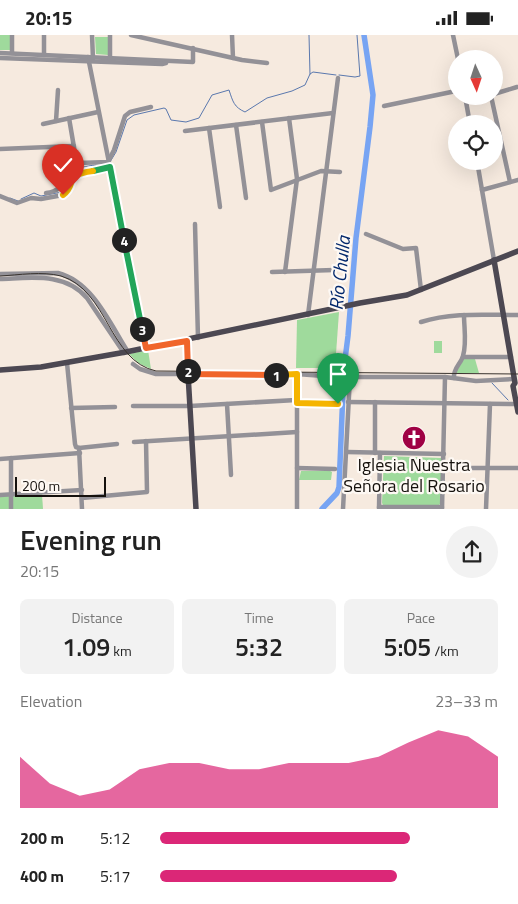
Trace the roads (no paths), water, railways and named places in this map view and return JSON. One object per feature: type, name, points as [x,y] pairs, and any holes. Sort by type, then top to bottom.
[{"type":"main road","points":[[0,370],[67,363],[187,341],[407,295],[518,251]]},
{"type":"main road","points":[[494,260],[513,357],[514,386],[518,412]]},
{"type":"main road","points":[[187,341],[196,509]]},
{"type":"main road","points":[[515,381],[518,390]]},
{"type":"street","points":[[12,35],[12,53]]},
{"type":"street","points":[[44,35],[44,56]]},
{"type":"street","points":[[92,35],[91,59],[98,112],[146,348]]},
{"type":"street","points":[[110,35],[110,60]]},
{"type":"street","points":[[131,35],[233,58],[267,63]]},
{"type":"street","points":[[232,35],[233,58]]},
{"type":"street","points":[[453,35],[456,50]]},
{"type":"street","points":[[0,53],[162,65],[168,62],[193,62],[193,48]]},
{"type":"street","points":[[0,58],[44,56]]},
{"type":"street","points":[[308,315],[338,78]]},
{"type":"street","points":[[503,91],[517,87]]},
{"type":"street","points":[[56,121],[58,90]]},
{"type":"street","points":[[384,106],[448,93]]},
{"type":"street","points":[[494,105],[510,182]]},
{"type":"street","points":[[109,164],[125,116],[151,107]]},
{"type":"street","points":[[43,125],[98,112]]},
{"type":"street","points":[[185,131],[333,113]]},
{"type":"street","points":[[69,119],[76,159],[79,163]]},
{"type":"street","points":[[285,272],[297,179],[289,119]]},
{"type":"street","points":[[262,122],[271,190],[321,171],[340,172]]},
{"type":"street","points":[[236,125],[246,198]]},
{"type":"street","points":[[209,129],[220,207]]},
{"type":"street","points":[[0,149],[74,146]]},
{"type":"street","points":[[46,193],[57,191],[62,186],[68,173],[79,163],[109,164]]},
{"type":"street","points":[[0,196],[17,203],[23,203],[31,198],[41,199],[63,195],[76,175],[109,164]]},
{"type":"street","points":[[479,170],[494,260]]},
{"type":"street","points":[[482,190],[518,180]]},
{"type":"street","points":[[194,224],[198,338]]},
{"type":"street","points":[[366,234],[403,249],[416,248],[420,291]]},
{"type":"street","points":[[272,272],[334,271]]},
{"type":"street","points":[[0,274],[58,273],[80,284],[91,294],[126,352]]},
{"type":"street","points":[[0,279],[46,278],[69,283],[83,293],[126,352]]},
{"type":"street","points":[[454,378],[453,372],[463,357],[465,346],[464,315]]},
{"type":"street","points":[[421,323],[436,317],[518,315]]},
{"type":"street","points":[[463,357],[513,357]]},
{"type":"street","points":[[67,363],[74,444],[80,450],[82,509]]},
{"type":"street","points":[[133,364],[140,369],[156,374],[188,372],[297,374],[337,377]]},
{"type":"street","points":[[297,374],[297,509]]},
{"type":"street","points":[[343,509],[350,377],[445,377],[476,381],[515,381]]},
{"type":"street","points":[[375,402],[379,508],[442,508],[445,377]]},
{"type":"street","points":[[132,407],[296,402],[338,404]]},
{"type":"street","points":[[348,402],[517,404]]},
{"type":"street","points":[[227,404],[231,475]]},
{"type":"street","points":[[486,509],[490,404]]},
{"type":"street","points":[[71,408],[115,407]]},
{"type":"street","points":[[134,442],[297,431]]},
{"type":"street","points":[[82,498],[147,492],[146,441]]},
{"type":"street","points":[[0,459],[117,444]]},
{"type":"street","points":[[347,452],[444,454]]},
{"type":"street","points":[[11,458],[11,509]]},
{"type":"street","points":[[297,468],[335,469]]},
{"type":"street","points":[[444,468],[518,468]]},
{"type":"street","points":[[0,495],[82,490]]},
{"type":"waterway","points":[[309,35],[310,74]]},
{"type":"waterway","points":[[339,75],[360,76],[357,35]]},
{"type":"waterway","name":"Río Chulla","points":[[322,509],[337,493],[339,487],[344,367],[356,238],[373,95],[364,35]]},
{"type":"waterway","points":[[110,162],[116,152],[127,120],[134,115],[164,108],[171,120],[186,122],[199,118],[212,95],[229,90],[234,104],[245,112],[267,98],[305,85],[310,74],[313,72],[336,75]]},
{"type":"waterway","points":[[21,199],[34,193],[41,196],[62,192],[74,172],[82,167],[96,165]]},
{"type":"waterway","points":[[10,198],[18,201]]},
{"type":"waterway","points":[[492,383],[508,400]]},
{"type":"tram line","points":[[0,276],[46,274],[61,276],[77,284],[89,295],[128,354],[140,365],[156,371],[518,374]]},
{"type":"place","name":"Iglesia Nuestra Señora del Rosario","points":[[414,438]]}]
